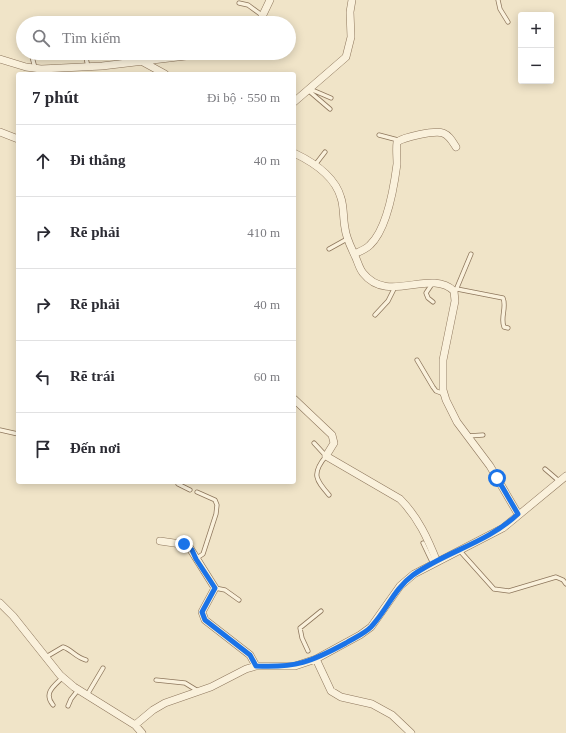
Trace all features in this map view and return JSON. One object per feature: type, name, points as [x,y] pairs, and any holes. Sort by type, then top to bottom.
[{"type":"street","points":[[263,16],[270,0]]},
{"type":"street","points":[[296,100],[310,90],[346,57],[352,37],[350,12],[352,0]]},
{"type":"street","points":[[0,59],[35,68],[88,67],[158,60]]},
{"type":"street","points":[[143,62],[161,72]]},
{"type":"street","points":[[0,132],[16,138]]},
{"type":"street","points":[[354,254],[369,247],[383,222],[392,196],[397,164],[397,143],[399,141],[424,134],[442,132],[449,136],[456,146]]},
{"type":"street","points":[[296,155],[315,164],[337,188],[342,198],[347,239],[362,272],[370,280],[380,286],[395,287],[432,284],[451,288],[456,291],[443,360],[444,394],[458,422],[490,466],[518,514]]},
{"type":"street","points":[[296,401],[332,435],[334,443],[326,456],[400,499],[409,508],[427,536],[435,563]]},
{"type":"street","points":[[135,726],[153,710],[165,703],[199,691],[246,669],[256,666],[295,666],[312,655],[360,635],[371,626],[400,586],[414,574],[503,528],[518,514],[566,476]]},
{"type":"street","points":[[160,541],[188,545],[215,588],[202,612],[202,616],[205,620],[250,655],[256,666]]},
{"type":"street","points":[[0,603],[13,616],[62,677],[78,690],[135,726],[142,733]]},
{"type":"street","points":[[312,655],[332,691],[341,697],[372,704],[392,715],[411,733]]},
{"type":"lane","points":[[498,0],[500,9],[508,22]]},
{"type":"lane","points":[[239,3],[248,5],[263,16]]},
{"type":"lane","points":[[33,60],[35,68]]},
{"type":"lane","points":[[87,60],[88,67]]},
{"type":"lane","points":[[310,90],[331,98]]},
{"type":"lane","points":[[310,90],[330,109]]},
{"type":"lane","points":[[379,135],[399,141]]},
{"type":"lane","points":[[315,164],[325,152]]},
{"type":"lane","points":[[329,249],[347,239]]},
{"type":"lane","points":[[471,254],[456,291],[503,298],[505,304],[502,324],[504,327],[508,328]]},
{"type":"lane","points":[[432,284],[426,293],[428,298],[433,302]]},
{"type":"lane","points":[[375,315],[388,301],[395,287]]},
{"type":"lane","points":[[417,360],[433,388],[444,394]]},
{"type":"lane","points":[[0,430],[16,433]]},
{"type":"lane","points":[[467,436],[483,435]]},
{"type":"lane","points":[[314,443],[326,456],[318,468],[316,475],[319,484],[330,495]]},
{"type":"lane","points":[[546,469],[559,481]]},
{"type":"lane","points":[[178,484],[190,490]]},
{"type":"lane","points":[[196,559],[203,554],[217,508],[215,500],[197,492]]},
{"type":"lane","points":[[423,543],[435,563]]},
{"type":"lane","points":[[460,551],[494,589],[509,591],[556,577],[563,580],[566,584]]},
{"type":"lane","points":[[215,588],[225,590],[239,600]]},
{"type":"lane","points":[[312,655],[302,638],[300,628],[321,611]]},
{"type":"lane","points":[[46,657],[63,647],[69,649],[79,658],[86,660]]},
{"type":"lane","points":[[87,695],[103,668]]},
{"type":"lane","points":[[53,705],[48,697],[49,692],[62,677]]},
{"type":"lane","points":[[156,680],[185,683],[199,691]]},
{"type":"lane","points":[[68,706],[78,690]]},
{"type":"route","points":[[184,544],[188,545],[192,550],[196,559],[215,588],[202,612],[202,616],[205,620],[250,655],[256,666],[295,666],[316,659],[360,635],[371,626],[400,586],[414,574],[503,528],[518,514],[497,478]]}]
